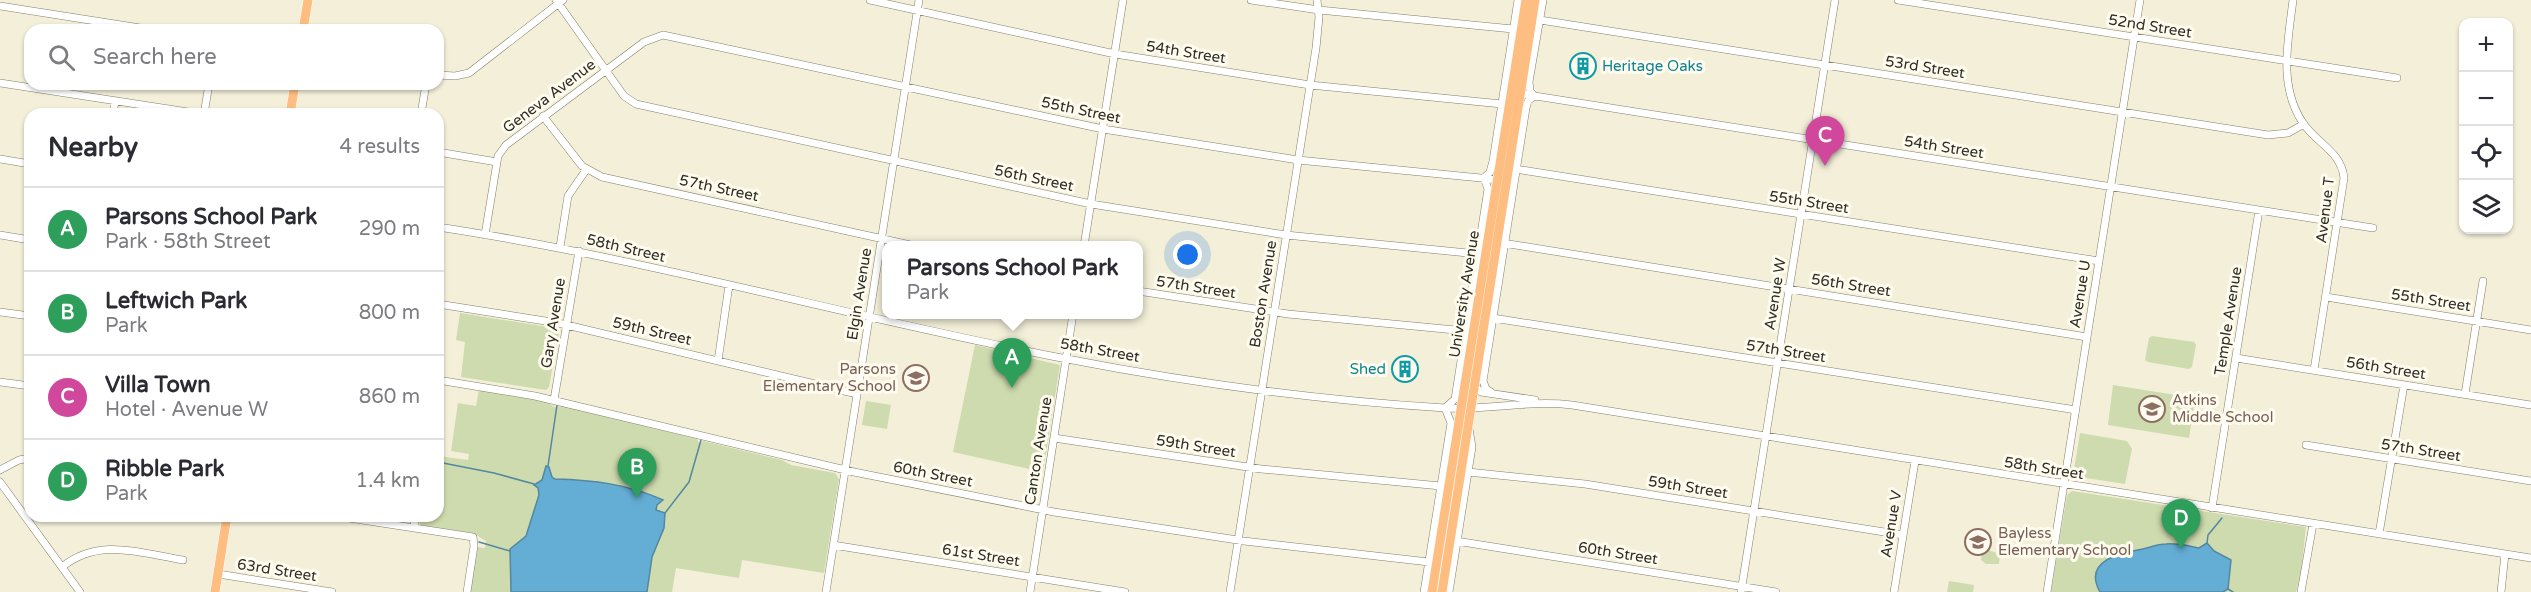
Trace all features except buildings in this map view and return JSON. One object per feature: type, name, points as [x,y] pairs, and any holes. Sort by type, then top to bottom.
[{"type":"main road","points":[[304,24],[308,0]]},
{"type":"main road","name":"University Avenue","points":[[1516,93],[1526,0]]},
{"type":"main road","name":"University Avenue","points":[[1432,592],[1466,408],[1516,93],[1535,0]]},
{"type":"main road","points":[[291,108],[294,90]]},
{"type":"main road","name":"University Avenue","points":[[1442,592],[1468,426],[1466,408],[1474,385],[1502,180]]},
{"type":"main road","points":[[215,592],[226,522]]},
{"type":"street","name":"54th Street","points":[[870,0],[1114,54],[1310,85],[1502,104]]},
{"type":"street","name":"Elgin Avenue","points":[[826,592],[919,0]]},
{"type":"street","points":[[1085,241],[1123,0]]},
{"type":"street","points":[[1251,0],[1319,10],[1513,29]]},
{"type":"street","name":"Boston Avenue","points":[[1230,592],[1319,26],[1317,0]]},
{"type":"street","points":[[1424,592],[1451,423],[1445,408],[1455,399],[1488,189],[1484,178],[1490,172],[1518,0]]},
{"type":"street","points":[[1491,392],[1486,389],[1483,381],[1515,169],[1526,108],[1528,101],[1534,96],[1530,92],[1529,82],[1543,0]]},
{"type":"street","name":"Avenue W","points":[[1742,589],[1836,0]]},
{"type":"street","name":"52nd Street","points":[[1898,0],[2397,78]]},
{"type":"street","name":"Avenue U","points":[[2047,592],[2140,0]]},
{"type":"street","name":"Avenue T","points":[[2293,0],[2285,61],[2292,98],[2304,124],[2337,156],[2344,178],[2314,370]]},
{"type":"street","points":[[444,75],[469,73],[559,1]]},
{"type":"street","name":"56th Street","points":[[559,1],[624,96],[636,104],[1091,204],[1286,235],[1478,254]]},
{"type":"street","points":[[2,4],[118,24]]},
{"type":"street","name":"53rd Street","points":[[1539,20],[2268,135],[2288,133],[2304,124]]},
{"type":"street","name":"55th Street","points":[[655,37],[663,35],[1103,129],[1298,160],[1502,180]]},
{"type":"street","name":"Geneva Avenue","points":[[485,235],[497,162],[506,145],[644,42],[655,37]]},
{"type":"street","points":[[0,83],[24,87]]},
{"type":"street","points":[[45,90],[162,108]]},
{"type":"street","points":[[204,108],[208,90]]},
{"type":"street","points":[[422,108],[425,90]]},
{"type":"street","name":"54th Street","points":[[1516,93],[2373,228]]},
{"type":"street","points":[[114,108],[115,101]]},
{"type":"street","points":[[543,116],[586,170],[568,196],[560,247]]},
{"type":"street","points":[[2337,156],[2345,149]]},
{"type":"street","points":[[444,153],[497,162]]},
{"type":"street","points":[[0,159],[24,163]]},
{"type":"street","name":"55th Street","points":[[1515,169],[2099,261]]},
{"type":"street","name":"57th Street","points":[[586,170],[602,177],[894,241]]},
{"type":"street","name":"Temple Avenue","points":[[2212,508],[2259,210]]},
{"type":"street","name":"58th Street","points":[[444,228],[560,247],[882,319]]},
{"type":"street","points":[[0,235],[24,239]]},
{"type":"street","name":"56th Street","points":[[1503,243],[2087,337]]},
{"type":"street","name":"Gary Avenue","points":[[554,400],[579,251]]},
{"type":"street","points":[[2465,394],[2483,281]]},
{"type":"street","points":[[718,361],[729,285]]},
{"type":"street","name":"57th Street","points":[[1143,292],[1274,312],[1466,330]]},
{"type":"street","name":"55th Street","points":[[2326,297],[2531,330]]},
{"type":"street","name":"59th Street","points":[[444,305],[567,325],[857,394]]},
{"type":"street","points":[[0,312],[24,315]]},
{"type":"street","name":"57th Street","points":[[1492,318],[2076,410]]},
{"type":"street","name":"58th Street","points":[[883,319],[1066,359],[1262,390],[1445,408],[1553,403]]},
{"type":"street","name":"Canton Avenue","points":[[1029,592],[1073,319]]},
{"type":"street","name":"56th Street","points":[[2236,358],[2531,405]]},
{"type":"street","name":"60th Street","points":[[444,381],[554,400],[845,470],[1043,509],[1238,540],[1429,562]]},
{"type":"street","points":[[0,382],[24,385]]},
{"type":"street","name":"58th Street","points":[[1474,385],[1481,392],[2531,558]]},
{"type":"street","points":[[2379,534],[2404,385]]},
{"type":"street","points":[[1449,592],[1472,442],[1468,426]]},
{"type":"street","name":"59th Street","points":[[1054,438],[1250,468],[1441,486]]},
{"type":"street","name":"57th Street","points":[[2306,445],[2531,481]]},
{"type":"street","points":[[0,470],[24,459]]},
{"type":"street","name":"Avenue V","points":[[1894,592],[1915,460]]},
{"type":"street","name":"59th Street","points":[[1468,471],[1585,484],[1903,535]]},
{"type":"street","points":[[0,482],[24,515]]},
{"type":"street","points":[[29,522],[80,592]]},
{"type":"street","points":[[375,522],[473,539],[467,592]]},
{"type":"street","points":[[414,522],[414,528]]},
{"type":"street","points":[[2301,592],[2313,524]]},
{"type":"street","name":"60th Street","points":[[1456,541],[1742,589],[1776,592]]},
{"type":"street","name":"61st Street","points":[[833,545],[1125,592]]},
{"type":"street","points":[[62,567],[85,553],[106,549],[183,560]]},
{"type":"street","points":[[2501,592],[2505,554]]},
{"type":"street","name":"63rd Street","points":[[218,574],[332,592]]},
{"type":"green space","points":[[460,313],[555,328],[559,332],[549,387],[546,390],[461,377],[465,342],[456,340]]},
{"type":"green space","points":[[2152,336],[2194,342],[2196,345],[2192,367],[2189,369],[2145,360],[2149,338]]},
{"type":"green space","points":[[975,345],[1060,365],[1043,472],[953,452]]},
{"type":"green space","points":[[2113,385],[2195,398],[2189,438],[2108,425]]},
{"type":"green space","points":[[479,390],[544,401],[555,407],[562,406],[697,439],[700,444],[703,441],[782,460],[791,465],[835,473],[839,479],[824,573],[742,560],[739,578],[676,568],[672,592],[470,592],[477,547],[485,548],[486,541],[473,533],[420,525],[419,522],[444,522],[444,457],[468,460],[469,454],[451,451],[458,403],[476,406]]},
{"type":"green space","points":[[866,401],[891,405],[887,429],[862,425]]},
{"type":"green space","points":[[2080,433],[2127,441],[2132,449],[2125,484],[2073,476]]},
{"type":"green space","points":[[2072,491],[2306,527],[2301,572],[2296,592],[2051,592],[2067,495]]},
{"type":"green space","points":[[1988,550],[2000,554],[1999,564],[1986,564],[1981,560],[1982,552]]},
{"type":"green space","points":[[1949,581],[1974,585],[1973,592],[1947,592]]},
{"type":"water","points":[[546,466],[549,467],[555,479],[610,484],[637,490],[663,500],[657,505],[656,510],[665,513],[664,528],[652,557],[647,592],[511,592],[510,549],[526,536],[539,495],[538,488],[534,485],[542,480]]},
{"type":"water","points":[[2207,543],[2214,551],[2231,560],[2228,589],[2223,592],[2100,592],[2096,572],[2106,560],[2160,544],[2179,544],[2199,548]]},
{"type":"waterway","points":[[548,466],[557,405]]},
{"type":"waterway","points":[[665,513],[689,482],[701,440]]},
{"type":"waterway","points":[[444,463],[534,484]]},
{"type":"waterway","points":[[2207,543],[2208,535],[2222,518]]},
{"type":"waterway","points":[[479,542],[510,551]]},
{"type":"waterway","points":[[2228,589],[2233,592]]},
{"type":"place","name":"Heritage Oaks","points":[[1583,66]]},
{"type":"place","name":"Villa Town","points":[[1825,166]]},
{"type":"place","name":"Shed","points":[[1405,369]]},
{"type":"place","name":"Parsons Elementary School","points":[[916,378]]},
{"type":"place","name":"Parsons School Park","points":[[1012,388]]},
{"type":"place","name":"Atkins Middle School","points":[[2152,409]]},
{"type":"place","name":"Leftwich Park","points":[[637,498]]},
{"type":"place","name":"Bayless Elementary School","points":[[1978,542]]},
{"type":"place","name":"Ribble Park","points":[[2181,549]]}]
